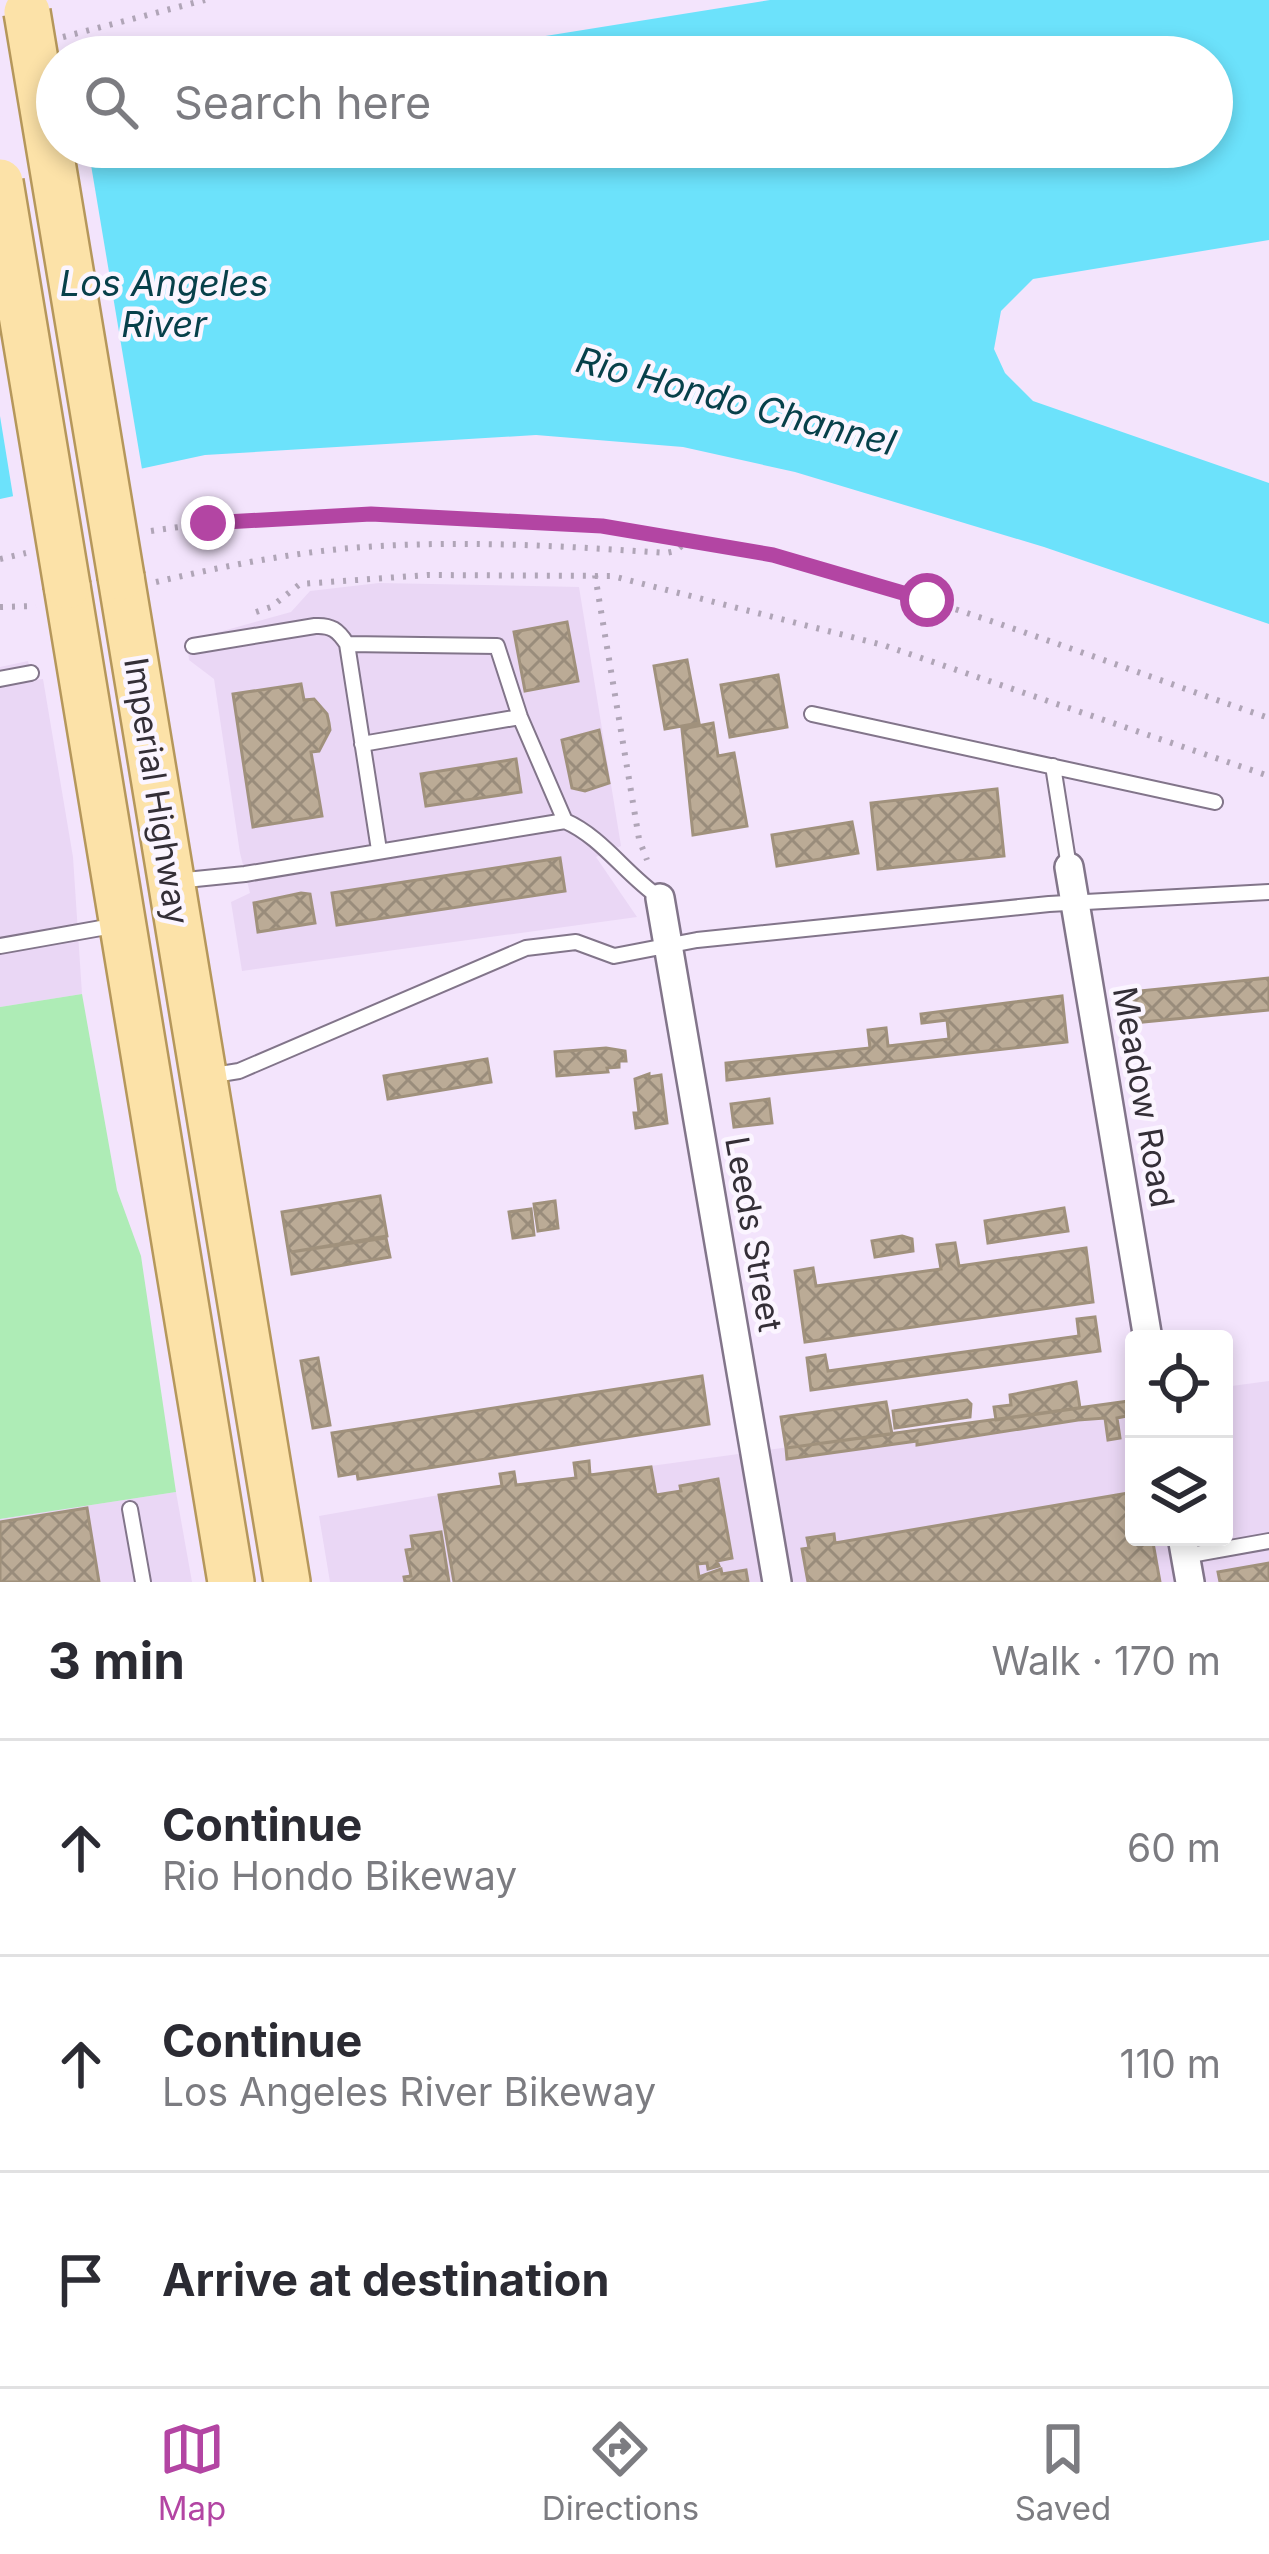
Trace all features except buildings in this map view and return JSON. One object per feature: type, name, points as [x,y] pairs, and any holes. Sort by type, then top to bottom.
[{"type":"main road","name":"Imperial Highway","points":[[62,168],[171,881],[287,1582]]},
{"type":"main road","name":"Imperial Highway","points":[[0,182],[56,568],[123,924],[231,1582]]},
{"type":"main road","points":[[209,1449],[263,1439]]},
{"type":"street","name":"Meadow Road","points":[[1069,867],[1146,1330]]},
{"type":"street","name":"Leeds Street","points":[[660,898],[777,1582]]},
{"type":"lane","points":[[193,646],[328,626],[340,632],[347,644],[379,850]]},
{"type":"lane","points":[[347,644],[497,646],[520,717],[565,821]]},
{"type":"lane","points":[[0,679],[31,673]]},
{"type":"lane","points":[[812,713],[1215,802]]},
{"type":"lane","points":[[362,744],[520,717]]},
{"type":"lane","points":[[1053,766],[1069,867]]},
{"type":"lane","points":[[171,881],[245,874],[565,821],[584,829],[634,880],[660,898]]},
{"type":"lane","points":[[204,1077],[239,1071],[526,948],[576,942],[614,956],[698,940],[1074,902],[1269,892]]},
{"type":"lane","points":[[0,946],[123,924]]},
{"type":"lane","points":[[130,1509],[143,1582]]},
{"type":"lane","points":[[1186,1558],[1269,1541]]},
{"type":"path","points":[[37,16],[205,0]]},
{"type":"path","points":[[126,567],[208,523],[371,514],[602,526],[773,555],[927,600],[1269,718]]},
{"type":"path","points":[[126,567],[364,547],[540,544],[666,554],[690,538]]},
{"type":"path","points":[[0,559],[56,568]]},
{"type":"path","points":[[249,614],[271,607],[300,584],[428,574],[595,574],[883,645],[1269,776]]},
{"type":"path","points":[[595,574],[639,839],[660,898]]},
{"type":"shaded area","points":[[379,583],[579,587],[621,846],[596,857],[637,917],[242,971],[231,902],[250,893],[214,679],[189,660],[187,641],[291,612],[310,591]]},
{"type":"shaded area","points":[[28,661],[33,680],[43,679],[73,857],[82,994],[0,1007],[0,667]]},
{"type":"shaded area","points":[[1269,1381],[1269,1582],[330,1582],[319,1516],[439,1495],[1125,1401],[1125,1546],[1233,1546],[1233,1386]]},
{"type":"shaded area","points":[[176,1492],[192,1582],[0,1582],[0,1519]]},
{"type":"green space","points":[[82,994],[117,1190],[141,1256],[176,1492],[0,1519],[0,1007]]},
{"type":"water","name":"Los Angeles River","points":[[770,0],[1269,0],[1269,240],[1033,279],[1001,311],[994,349],[1005,373],[1033,401],[1269,483],[1269,624],[1044,547],[795,472],[683,447],[536,435],[205,455],[0,499],[0,124],[36,139],[36,168],[1233,168],[1233,36],[546,36]]},
{"type":"pier","points":[[36,111],[36,168],[92,168],[143,475],[14,502],[0,416],[0,117]]},
{"type":"route","points":[[208,523],[371,514],[602,526],[773,555],[927,600]]},
{"type":"water label","name":"Rio Hondo Channel","points":[[736,401]]}]
